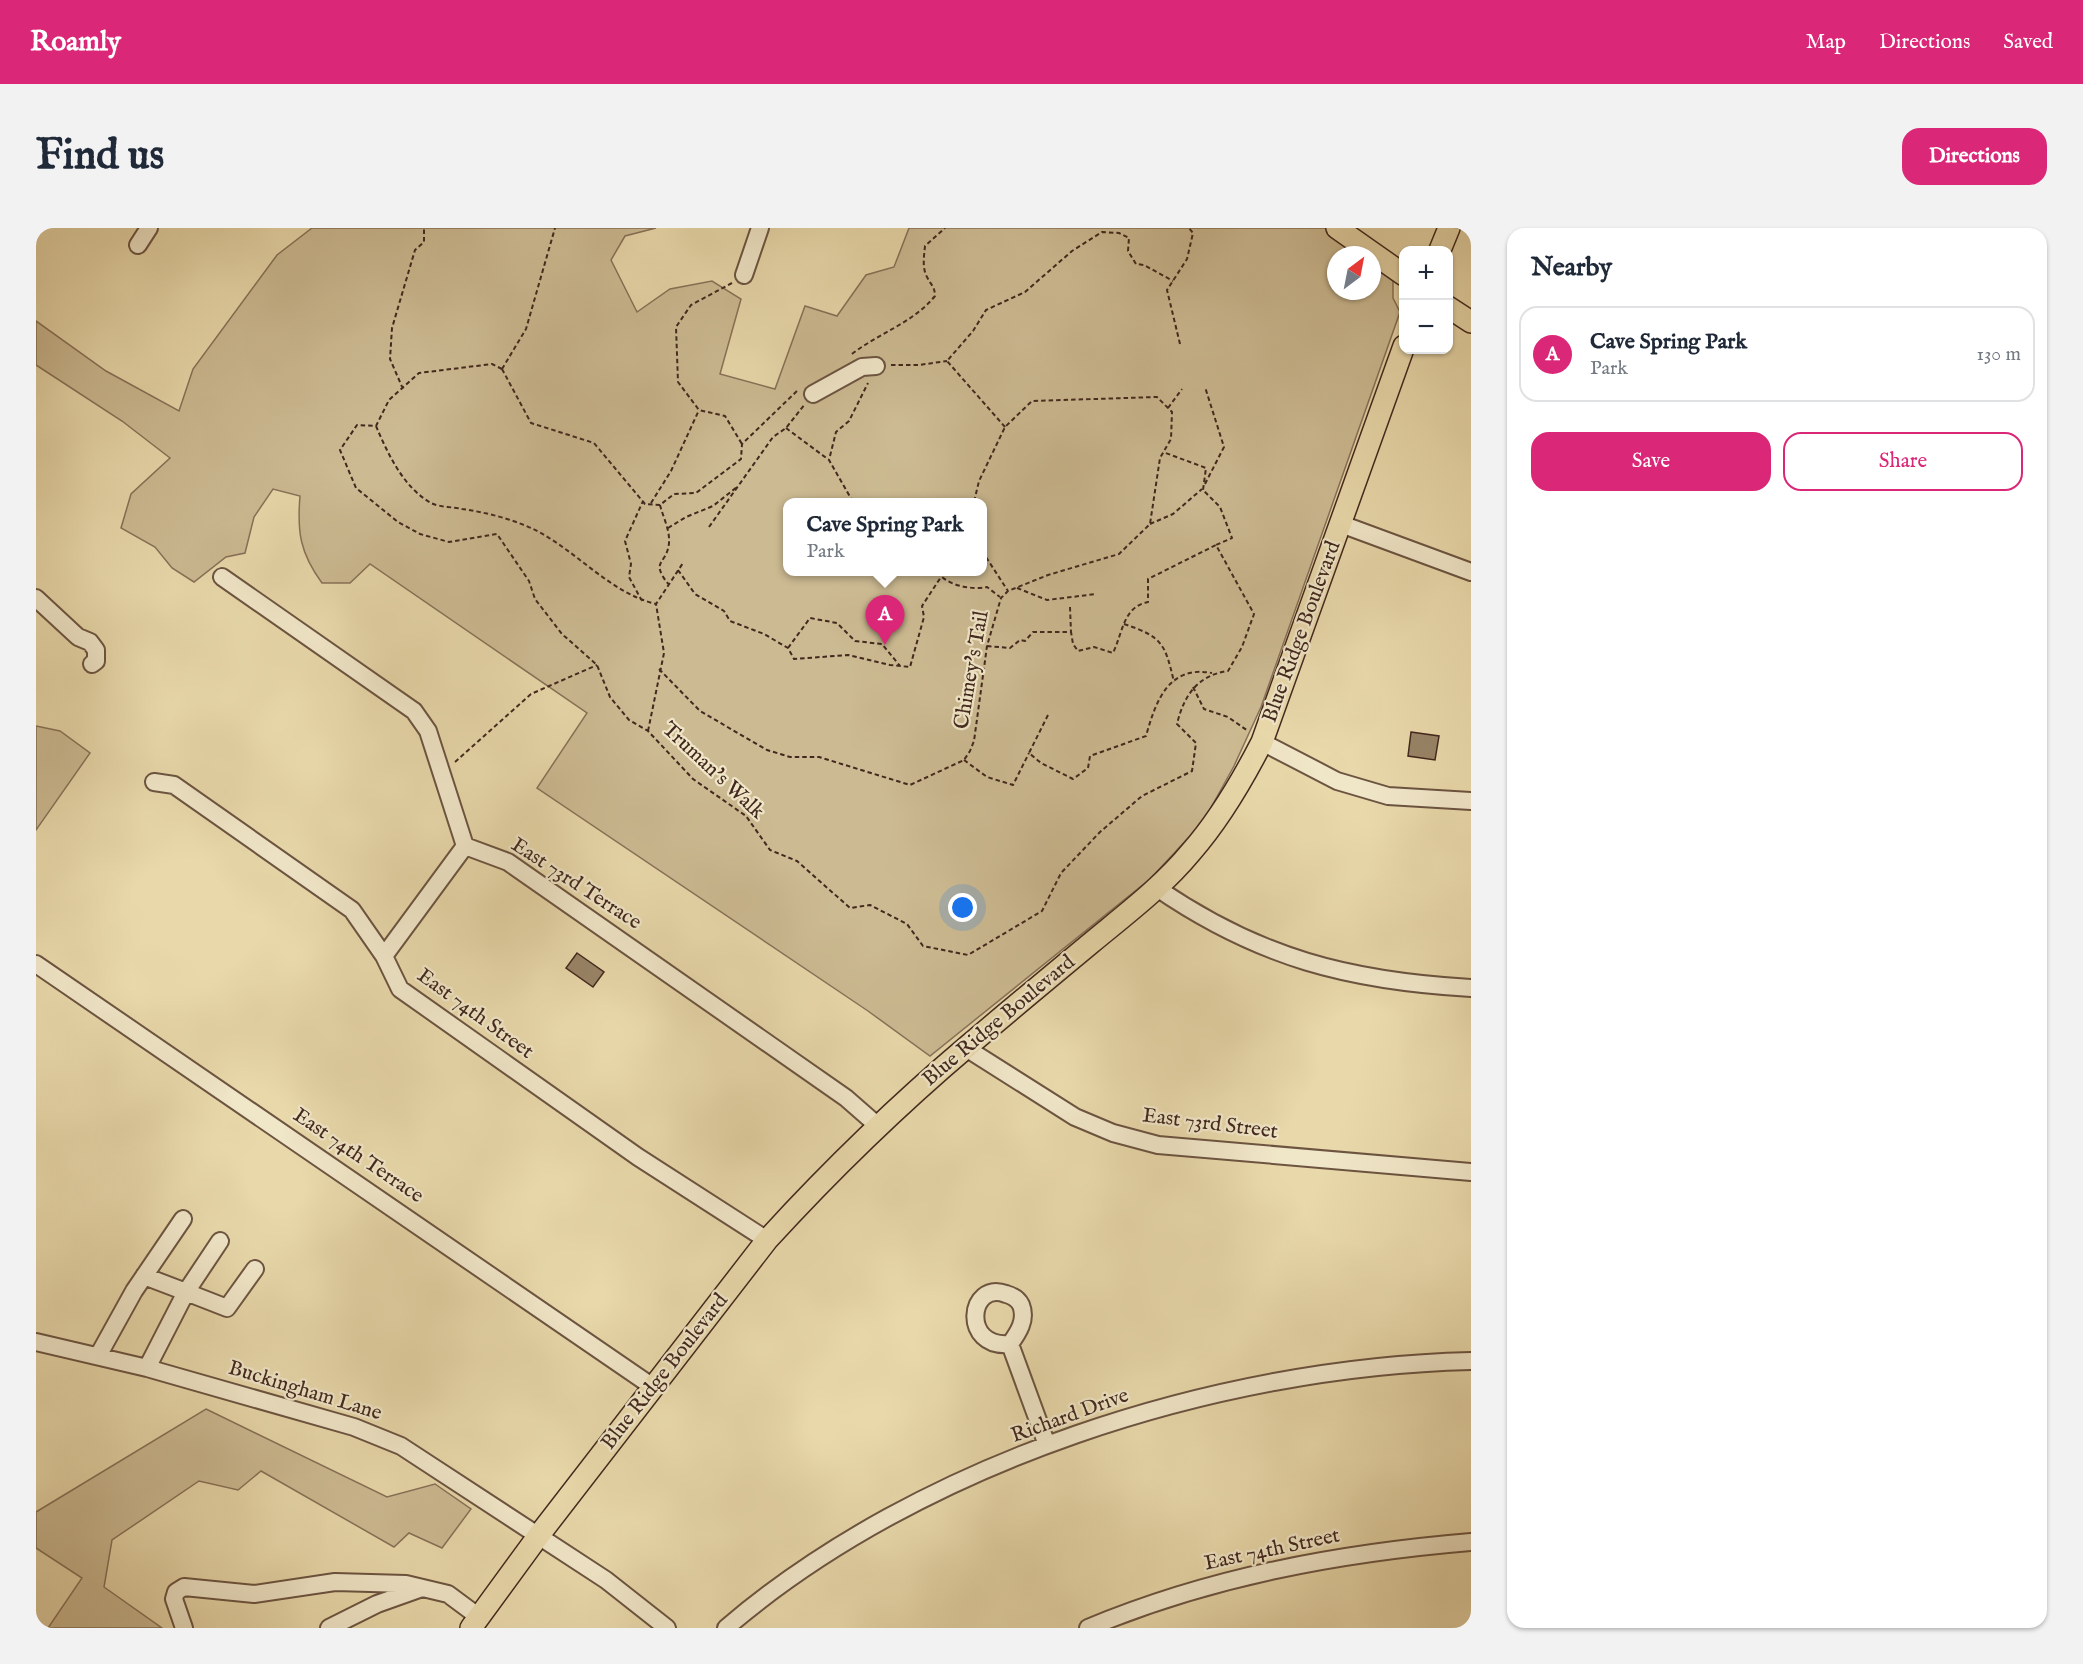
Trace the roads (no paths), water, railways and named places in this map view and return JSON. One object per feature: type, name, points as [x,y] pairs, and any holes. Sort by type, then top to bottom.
[{"type":"main road","points":[[1337,228],[1399,271]]},
{"type":"main road","points":[[1442,246],[1449,228]]},
{"type":"main road","points":[[1453,309],[1471,322]]},
{"type":"main road","name":"Blue Ridge Boulevard","points":[[475,1623],[539,1535],[767,1240],[878,1126],[966,1048],[1157,888],[1217,820],[1262,742],[1401,354]]},
{"type":"street","points":[[138,245],[149,228]]},
{"type":"street","points":[[744,275],[760,228]]},
{"type":"street","points":[[808,389],[862,368],[876,366]]},
{"type":"street","points":[[1341,524],[1471,572]]},
{"type":"street","points":[[222,578],[414,711],[428,731],[465,846],[384,956]]},
{"type":"street","points":[[36,598],[78,638],[90,642],[96,650],[96,661],[92,664]]},
{"type":"street","points":[[1262,742],[1337,781],[1388,796],[1471,801]]},
{"type":"street","name":"East 74th Street","points":[[154,782],[174,785],[352,910],[384,956],[400,989],[638,1157],[767,1240]]},
{"type":"street","name":"East 73rd Terrace","points":[[465,846],[508,862],[837,1092],[878,1126]]},
{"type":"street","points":[[1157,888],[1194,914],[1242,939],[1283,956],[1346,974],[1414,985],[1471,988]]},
{"type":"street","name":"East 74th Terrace","points":[[36,964],[653,1387]]},
{"type":"street","name":"East 73rd Street","points":[[966,1048],[1075,1117],[1113,1133],[1158,1145],[1471,1172]]},
{"type":"street","points":[[98,1356],[144,1276],[183,1219]]},
{"type":"street","points":[[147,1368],[186,1292],[220,1241]]},
{"type":"street","points":[[144,1276],[227,1308],[255,1269]]},
{"type":"street","name":"Buckingham Lane","points":[[36,1342],[147,1368],[354,1427],[401,1446],[606,1580],[667,1628]]},
{"type":"street","points":[[1010,1344],[1047,1445]]},
{"type":"street","name":"Richard Drive","points":[[726,1628],[771,1590],[868,1529],[949,1487],[1047,1445],[1164,1407],[1298,1377],[1435,1362],[1471,1361]]},
{"type":"street","name":"East 74th Street","points":[[1088,1628],[1204,1587],[1308,1562],[1394,1548],[1471,1542]]},
{"type":"street","points":[[184,1628],[174,1599],[176,1592],[184,1587],[254,1594],[335,1582],[406,1584],[448,1594],[475,1623]]},
{"type":"street","points":[[329,1628],[377,1604],[422,1588]]},
{"type":"place","name":"Cave Spring Park","points":[[885,645]]}]
